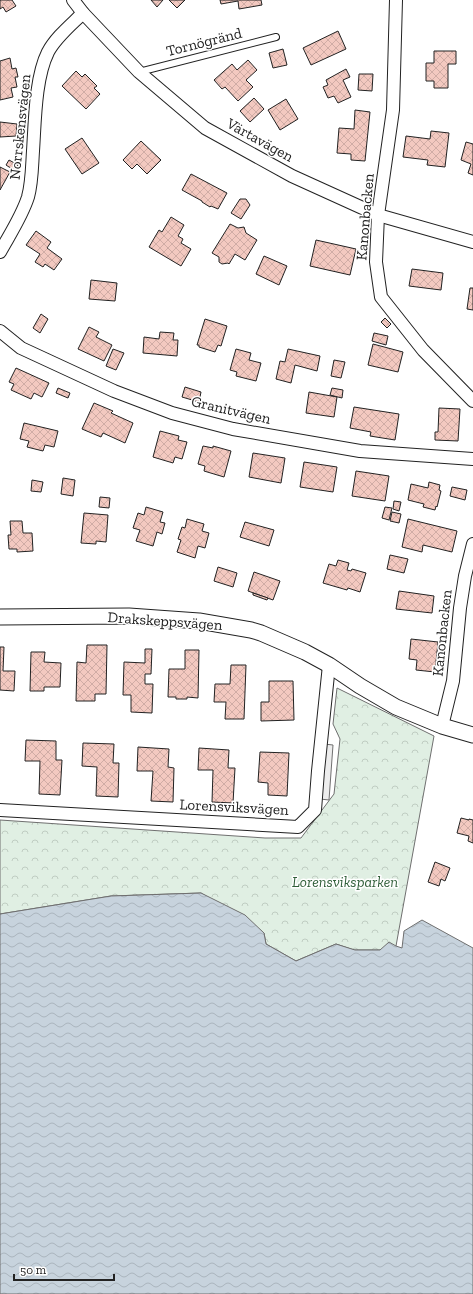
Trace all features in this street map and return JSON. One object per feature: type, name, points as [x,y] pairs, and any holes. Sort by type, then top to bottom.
[{"type":"street","name":"Värtavägen","points":[[73,0],[83,13],[139,72],[206,128],[292,176],[378,215],[473,242]]},
{"type":"street","name":"Kanonbacken","points":[[396,0],[393,110],[378,215],[376,262],[381,297],[423,350],[473,401]]},
{"type":"street","name":"Norrskensvägen","points":[[0,252],[17,221],[28,196],[40,74],[48,51],[83,13]]},
{"type":"street","name":"Granitvägen","points":[[0,331],[21,348],[114,391],[172,413],[233,429],[360,451],[473,459]]},
{"type":"street","name":"Kanonbacken","points":[[442,726],[453,681],[461,602],[465,576],[473,544]]},
{"type":"street","name":"Drakskeppsvägen","points":[[0,617],[129,616],[199,620],[261,633],[305,652],[396,707],[442,726],[473,735]]},
{"type":"street","name":"Lorensviksvägen","points":[[0,810],[298,827],[315,810],[329,666]]},
{"type":"lane","name":"Tornögränd","points":[[139,72],[276,37]]},
{"type":"green space","name":"Lorensviksparken","points":[[337,688],[434,736],[396,946],[380,950],[354,950],[336,944],[296,961],[266,944],[264,933],[201,893],[111,896],[0,914],[0,820],[265,838],[301,838],[334,794],[340,739],[333,724]]},
{"type":"shaded area","points":[[324,744],[333,745],[329,800],[320,799]]},
{"type":"water","points":[[201,893],[245,915],[264,933],[266,944],[296,961],[336,944],[355,950],[380,950],[389,942],[402,948],[404,931],[422,920],[473,948],[473,1294],[0,1294],[0,914],[111,896]]},
{"type":"building","points":[[0,0],[12,0],[16,6],[6,12],[3,7],[0,9]]},
{"type":"building","points":[[151,0],[163,0],[157,7]]},
{"type":"building","points":[[169,0],[185,0],[177,8]]},
{"type":"building","points":[[220,0],[261,0],[262,5],[239,9],[238,1],[221,4]]},
{"type":"building","points":[[338,31],[346,49],[311,65],[303,48]]},
{"type":"building","points":[[283,49],[287,65],[273,68],[269,53]]},
{"type":"building","points":[[434,51],[456,51],[456,64],[448,64],[448,88],[434,88],[434,81],[426,81],[426,63],[434,63]]},
{"type":"building","points":[[10,58],[12,69],[16,68],[18,77],[15,77],[17,87],[11,88],[13,97],[0,100],[0,61]]},
{"type":"building","points":[[248,60],[257,70],[246,80],[253,87],[238,101],[225,87],[222,89],[214,80],[232,64],[237,70]]},
{"type":"building","points":[[346,69],[350,77],[343,80],[351,97],[338,103],[334,96],[328,98],[323,87],[328,85],[326,80]]},
{"type":"building","points":[[76,71],[82,77],[85,74],[97,86],[94,88],[100,94],[86,109],[62,86]]},
{"type":"building","points":[[359,74],[373,74],[372,91],[358,90]]},
{"type":"building","points":[[254,98],[264,109],[250,122],[240,111]]},
{"type":"building","points":[[286,99],[298,119],[280,130],[268,110]]},
{"type":"building","points":[[355,110],[370,112],[365,161],[351,160],[351,154],[337,153],[339,128],[354,129]]},
{"type":"building","points":[[0,122],[17,124],[16,136],[0,137]]},
{"type":"building","points":[[431,131],[449,133],[445,167],[427,165],[428,160],[403,157],[406,136],[430,139]]},
{"type":"building","points":[[82,138],[99,163],[82,174],[65,149]]},
{"type":"building","points":[[141,141],[161,160],[147,174],[137,164],[132,169],[123,160]]},
{"type":"building","points":[[466,142],[473,144],[473,175],[468,173],[471,164],[461,160]]},
{"type":"building","points":[[9,160],[18,165],[15,171],[6,165]]},
{"type":"building","points":[[0,167],[10,172],[0,190]]},
{"type":"building","points":[[191,174],[227,193],[218,209],[211,206],[210,207],[182,190]]},
{"type":"building","points":[[240,199],[246,199],[250,205],[241,219],[231,213]]},
{"type":"building","points":[[171,217],[184,225],[178,236],[183,239],[181,243],[191,249],[181,266],[149,247],[159,230],[162,232]]},
{"type":"building","points":[[230,224],[238,228],[244,227],[246,233],[257,240],[245,260],[235,254],[229,264],[222,264],[219,262],[219,257],[212,253]]},
{"type":"building","points":[[36,231],[51,242],[47,248],[62,259],[54,270],[45,264],[43,267],[35,262],[40,254],[26,245]]},
{"type":"building","points":[[316,240],[356,249],[350,275],[310,266]]},
{"type":"building","points":[[264,256],[287,266],[279,285],[256,274]]},
{"type":"building","points":[[412,269],[443,273],[441,290],[409,286]]},
{"type":"building","points":[[91,280],[117,283],[115,301],[89,299]]},
{"type":"building","points":[[470,288],[473,288],[473,310],[467,309]]},
{"type":"building","points":[[41,314],[48,319],[40,333],[33,328]]},
{"type":"building","points":[[385,318],[391,324],[387,328],[381,322]]},
{"type":"building","points":[[205,319],[227,326],[221,346],[218,345],[215,352],[197,345]]},
{"type":"building","points":[[89,327],[99,332],[96,337],[112,345],[104,361],[78,349]]},
{"type":"building","points":[[160,332],[174,333],[173,340],[178,340],[177,356],[143,353],[144,337],[159,339]]},
{"type":"building","points":[[374,333],[388,336],[386,345],[372,341]]},
{"type":"building","points":[[373,344],[403,352],[398,372],[368,365]]},
{"type":"building","points":[[113,349],[124,353],[116,370],[106,366]]},
{"type":"building","points":[[236,349],[251,353],[249,360],[261,363],[256,381],[236,376],[237,372],[230,370]]},
{"type":"building","points":[[288,349],[320,356],[317,371],[295,365],[291,383],[276,379],[280,361],[285,362]]},
{"type":"building","points":[[334,360],[345,362],[341,378],[331,376]]},
{"type":"building","points":[[16,368],[49,383],[42,397],[34,393],[31,399],[11,390],[14,384],[9,382]]},
{"type":"building","points":[[185,387],[201,392],[199,402],[182,397]]},
{"type":"building","points":[[58,388],[70,393],[68,398],[56,393]]},
{"type":"building","points":[[332,388],[343,390],[342,398],[330,395]]},
{"type":"building","points":[[309,392],[337,397],[334,417],[306,413]]},
{"type":"building","points":[[94,403],[113,411],[111,413],[133,423],[125,443],[103,433],[101,437],[82,429]]},
{"type":"building","points":[[354,407],[399,414],[395,440],[370,436],[371,432],[350,428]]},
{"type":"building","points":[[439,408],[460,409],[458,441],[435,440],[435,432],[438,432]]},
{"type":"building","points":[[24,423],[58,431],[54,447],[45,445],[43,451],[27,447],[29,441],[20,439]]},
{"type":"building","points":[[160,431],[179,436],[178,440],[187,442],[182,459],[175,457],[173,463],[153,457]]},
{"type":"building","points":[[203,446],[213,448],[213,446],[231,451],[224,477],[204,471],[205,466],[198,464]]},
{"type":"building","points":[[253,453],[285,458],[281,483],[249,477]]},
{"type":"building","points":[[304,462],[337,467],[333,492],[300,487]]},
{"type":"building","points":[[356,471],[389,476],[385,501],[352,496]]},
{"type":"building","points":[[63,478],[75,480],[73,496],[61,494]]},
{"type":"building","points":[[32,480],[43,482],[41,492],[31,491]]},
{"type":"building","points":[[429,482],[440,485],[439,490],[441,491],[435,510],[423,507],[424,504],[408,500],[411,484],[428,488]]},
{"type":"building","points":[[452,487],[467,490],[465,500],[450,496]]},
{"type":"building","points":[[100,497],[110,498],[109,508],[99,507]]},
{"type":"building","points":[[394,501],[401,502],[399,511],[393,509]]},
{"type":"building","points":[[146,507],[163,512],[160,522],[165,523],[162,534],[157,532],[153,546],[136,541],[140,530],[133,528],[138,513],[144,515]]},
{"type":"building","points":[[385,507],[392,508],[389,520],[382,518]]},
{"type":"building","points":[[392,512],[401,514],[399,523],[390,521]]},
{"type":"building","points":[[84,513],[108,515],[106,542],[96,541],[96,544],[81,543]]},
{"type":"building","points":[[187,519],[204,524],[202,531],[209,533],[205,548],[198,546],[195,558],[177,552],[181,540],[178,539],[182,527],[185,528]]},
{"type":"building","points":[[408,519],[457,531],[452,552],[423,545],[422,552],[402,547]]},
{"type":"building","points":[[10,521],[22,521],[23,533],[32,533],[33,551],[17,552],[17,549],[9,549],[8,535],[11,535]]},
{"type":"building","points":[[245,522],[274,530],[269,546],[240,537]]},
{"type":"building","points":[[390,555],[408,559],[404,573],[387,569]]},
{"type":"building","points":[[338,560],[349,563],[347,570],[351,571],[352,569],[366,573],[360,592],[323,583],[329,564],[336,566]]},
{"type":"building","points":[[218,567],[237,573],[233,587],[214,581]]},
{"type":"building","points":[[254,572],[280,581],[273,600],[248,591]]},
{"type":"building","points":[[399,591],[434,596],[432,613],[396,609]]},
{"type":"building","points":[[253,593],[268,598],[267,600],[253,595]]},
{"type":"building","points":[[411,639],[438,642],[435,672],[416,670],[417,660],[409,659]]},
{"type":"building","points":[[87,645],[107,645],[106,694],[95,694],[95,701],[76,701],[77,662],[86,663]]},
{"type":"building","points":[[0,647],[4,647],[3,671],[15,671],[14,691],[0,690]]},
{"type":"building","points":[[145,649],[152,649],[151,674],[145,674],[145,684],[153,684],[152,713],[131,712],[131,695],[123,695],[124,662],[145,663]]},
{"type":"building","points":[[185,650],[199,650],[198,698],[187,697],[187,699],[176,699],[176,697],[168,697],[169,669],[185,669]]},
{"type":"building","points":[[31,652],[45,652],[44,662],[61,663],[60,687],[44,687],[44,691],[30,691]]},
{"type":"building","points":[[231,665],[246,665],[244,719],[225,719],[226,702],[214,702],[215,684],[230,684]]},
{"type":"building","points":[[269,681],[293,681],[294,720],[261,721],[261,702],[269,702]]},
{"type":"building","points":[[26,740],[56,741],[56,760],[62,760],[60,795],[39,794],[40,761],[25,761]]},
{"type":"building","points":[[83,743],[114,744],[113,763],[119,763],[118,797],[96,796],[97,767],[82,766]]},
{"type":"building","points":[[138,747],[169,749],[168,767],[174,768],[173,802],[151,801],[153,771],[137,771]]},
{"type":"building","points":[[199,748],[229,750],[228,768],[235,768],[233,803],[212,802],[213,770],[198,770]]},
{"type":"building","points":[[260,752],[289,753],[287,796],[268,795],[268,783],[258,782]]},
{"type":"building","points":[[461,818],[473,820],[473,843],[468,841],[469,836],[457,833]]},
{"type":"building","points":[[435,862],[450,868],[445,881],[441,879],[439,886],[428,882]]}]
